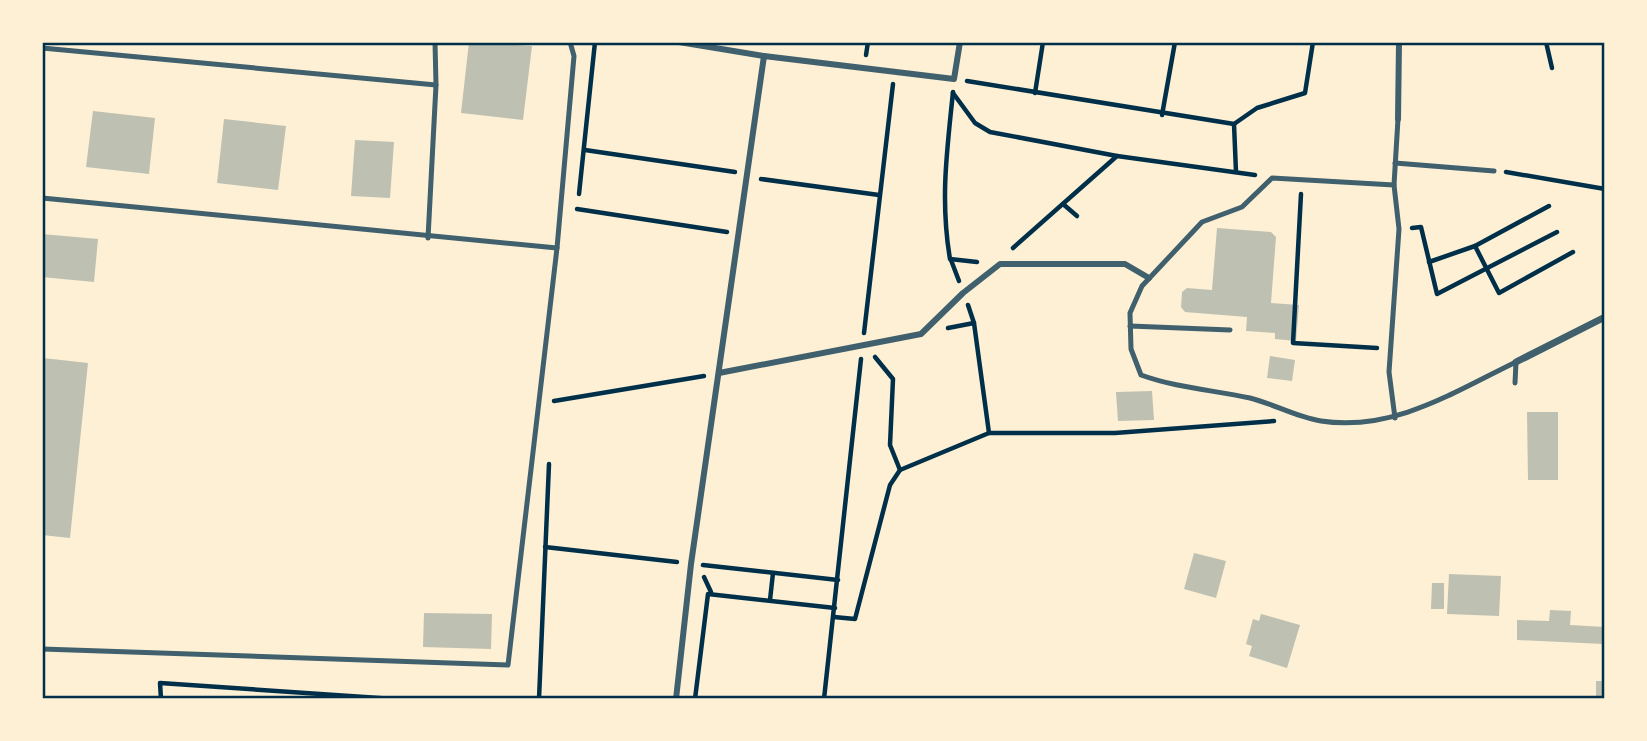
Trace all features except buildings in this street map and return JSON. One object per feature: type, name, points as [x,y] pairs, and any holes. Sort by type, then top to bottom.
[{"type":"street","points":[[679,42],[765,56],[954,79],[960,42]]},
{"type":"street","points":[[1398,119],[1399,42]]},
{"type":"street","points":[[676,699],[691,564],[765,56]]},
{"type":"street","points":[[719,373],[921,334],[963,293],[1000,264],[1125,264],[1149,278]]},
{"type":"street","points":[[1516,362],[1605,317]]},
{"type":"lane","points":[[428,238],[436,85],[435,42]]},
{"type":"lane","points":[[42,649],[508,665],[557,248],[574,56],[570,42]]},
{"type":"lane","points":[[42,48],[436,85]]},
{"type":"lane","points":[[1395,418],[1389,372],[1399,229],[1394,185],[1398,119]]},
{"type":"lane","points":[[1395,163],[1494,171]]},
{"type":"lane","points":[[1394,185],[1272,177],[1242,207],[1202,222],[1142,286],[1130,313],[1130,349],[1141,375],[1171,386],[1252,399],[1322,421],[1395,418],[1422,408],[1516,362],[1515,383]]},
{"type":"lane","points":[[42,198],[428,238],[557,248]]},
{"type":"lane","points":[[1130,326],[1230,330]]},
{"type":"path","points":[[575,223],[596,42]]},
{"type":"path","points":[[1035,93],[1044,42]]},
{"type":"path","points":[[1162,115],[1175,42]]},
{"type":"path","points":[[1117,156],[1005,256],[1000,264],[950,259],[943,187],[954,79],[1162,115],[1234,124],[1257,108],[1305,93],[1313,42]]},
{"type":"path","points":[[1546,42],[1552,68]]},
{"type":"path","points":[[953,93],[975,123],[990,132],[1117,156],[1247,174]]},
{"type":"path","points":[[1234,124],[1236,172]]},
{"type":"path","points":[[585,150],[879,195]]},
{"type":"path","points":[[1509,172],[1605,189]]},
{"type":"path","points":[[1301,180],[1293,343],[1391,349]]},
{"type":"path","points":[[1063,204],[1077,216]]},
{"type":"path","points":[[1429,262],[1475,246],[1549,206]]},
{"type":"path","points":[[577,209],[738,233]]},
{"type":"path","points":[[1399,229],[1421,228],[1437,293],[1557,232]]},
{"type":"path","points":[[1475,246],[1499,293],[1573,252]]},
{"type":"path","points":[[963,293],[974,323],[989,433]]},
{"type":"path","points":[[881,363],[893,379],[890,445],[900,470]]},
{"type":"path","points":[[551,401],[719,373]]},
{"type":"path","points":[[551,414],[553,387]]},
{"type":"path","points":[[834,617],[855,619],[890,485],[900,470],[989,433],[1115,433],[1270,423],[1296,414]]},
{"type":"path","points":[[539,699],[549,454]]},
{"type":"path","points":[[545,547],[838,582],[824,699]]},
{"type":"path","points":[[770,600],[773,573]]},
{"type":"path","points":[[704,576],[711,592]]},
{"type":"path","points":[[711,592],[835,608]]},
{"type":"path","points":[[695,699],[708,594],[711,592]]},
{"type":"path","points":[[161,699],[160,683],[394,699]]},
{"type":"path","points":[[284,691],[284,699]]}]
